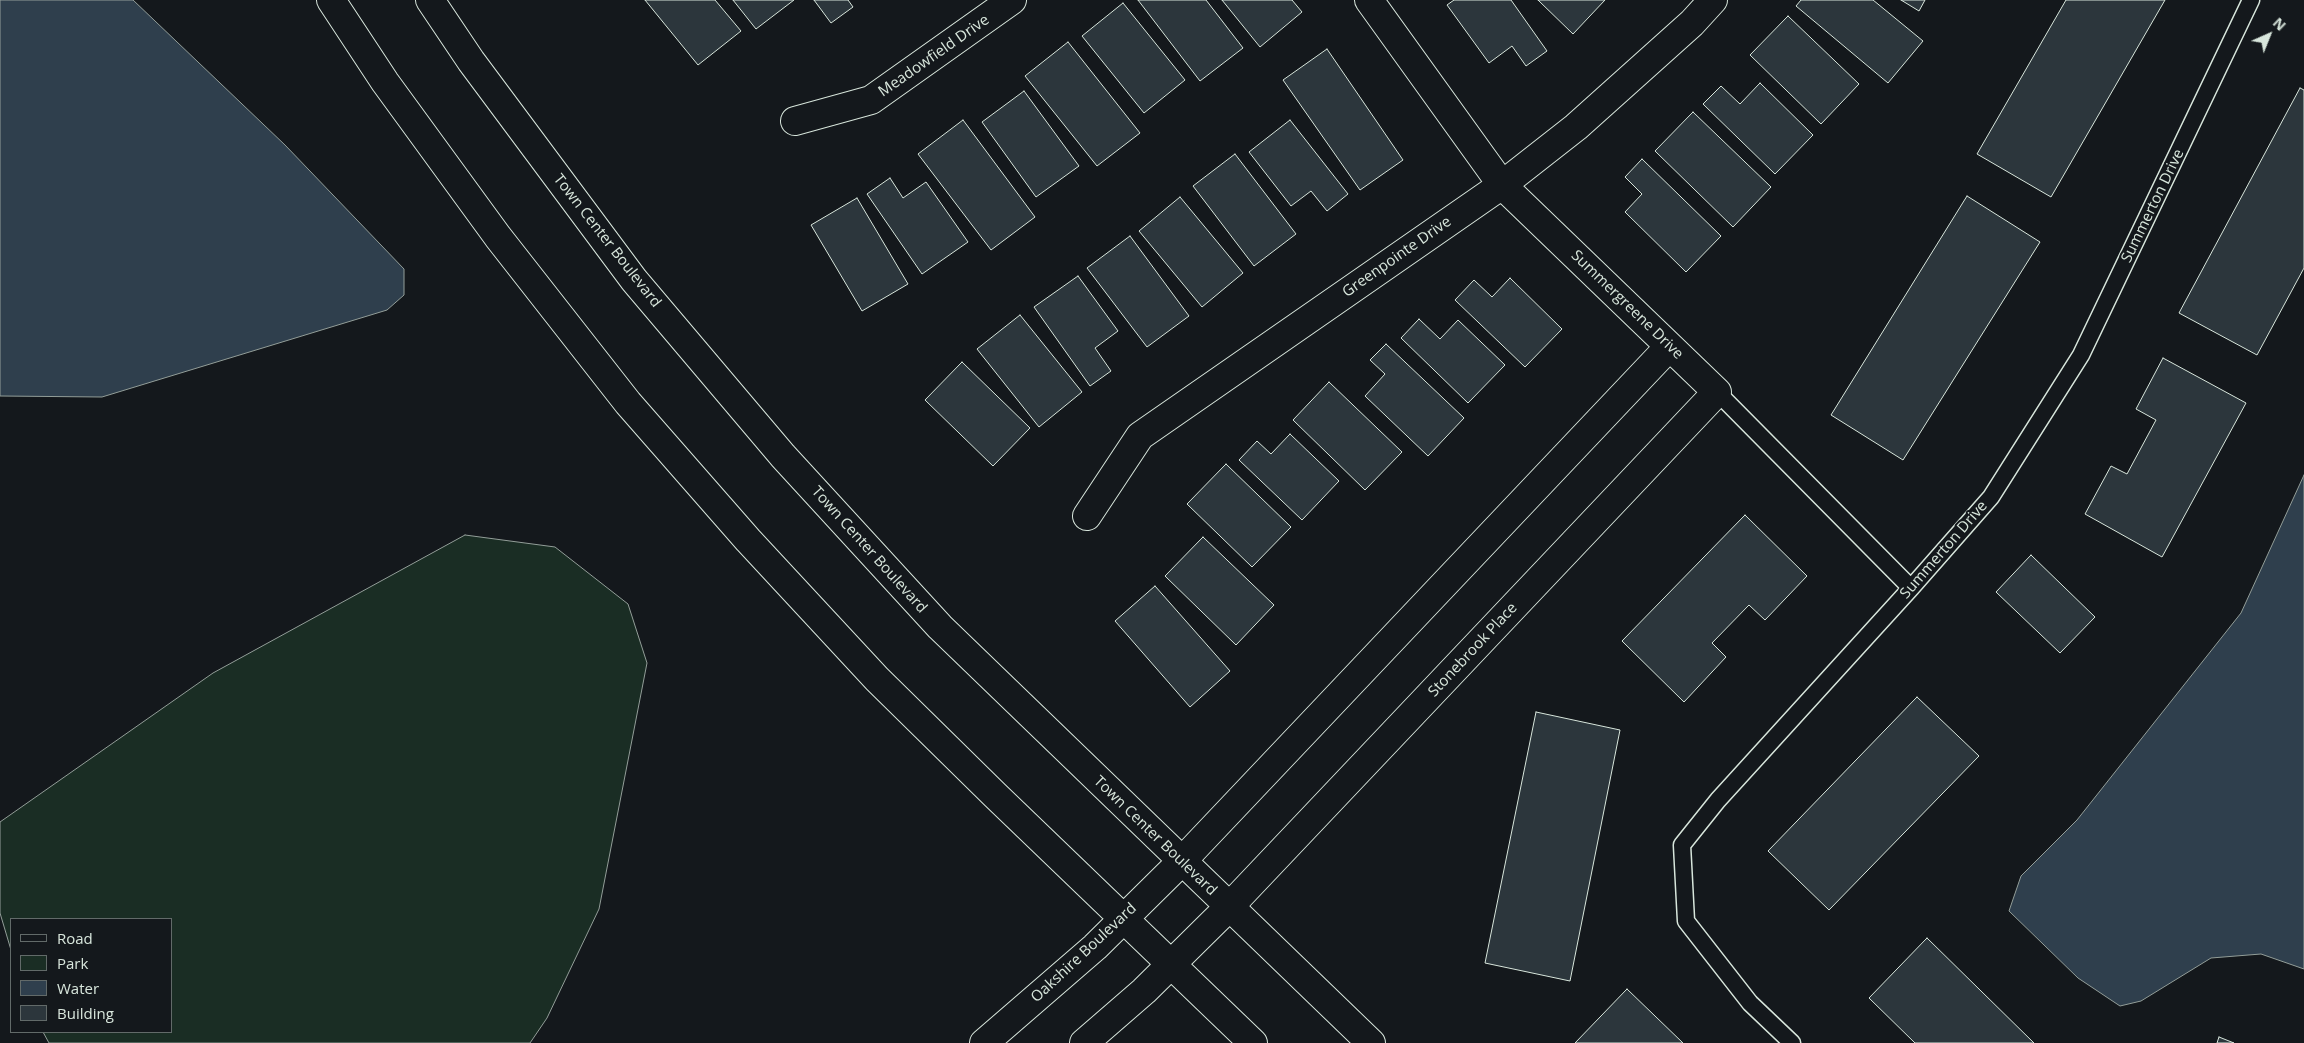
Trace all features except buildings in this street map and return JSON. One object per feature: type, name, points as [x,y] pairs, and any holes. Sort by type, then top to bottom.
[{"type":"street","points":[[330,0],[385,82],[498,237],[635,410],[748,540],[877,678],[1253,1043]]},
{"type":"street","name":"Town Center Boulevard","points":[[430,0],[471,61],[634,280],[783,456],[940,628],[1371,1043]]},
{"type":"street","name":"Meadowfield Drive","points":[[795,121],[871,100],[1012,0]]},
{"type":"street","name":"Summergreene Drive","points":[[1369,0],[1502,184],[1717,392]]},
{"type":"street","name":"Greenpointe Drive","points":[[1087,516],[1140,436],[1502,184],[1576,127],[1692,23],[1713,0]]},
{"type":"street","points":[[1182,861],[1669,347]]},
{"type":"street","name":"Stonebrook Place","points":[[1229,906],[1717,392]]},
{"type":"street","name":"Oakshire Boulevard","points":[[984,1043],[1095,947],[1182,861]]},
{"type":"street","points":[[1084,1043],[1144,991],[1229,906]]},
{"type":"lane","name":"Summerton Drive","points":[[1792,1043],[1750,1004],[1686,920],[1682,845],[1718,800],[1991,497],[2081,355],[2251,0]]},
{"type":"lane","name":"Summergreene Drive","points":[[1717,392],[1911,588]]},
{"type":"green space","points":[[465,535],[555,547],[628,604],[647,663],[599,909],[547,1018],[530,1043],[49,1043],[44,1033],[172,1033],[172,918],[10,918],[10,947],[0,913],[0,822],[213,673]]},
{"type":"water","points":[[0,0],[133,0],[285,145],[404,269],[404,295],[387,310],[102,397],[0,396]]},
{"type":"water","points":[[2304,475],[2304,969],[2261,954],[2211,958],[2141,1001],[2120,1006],[2078,978],[2009,911],[2021,876],[2077,820],[2241,613]]}]
